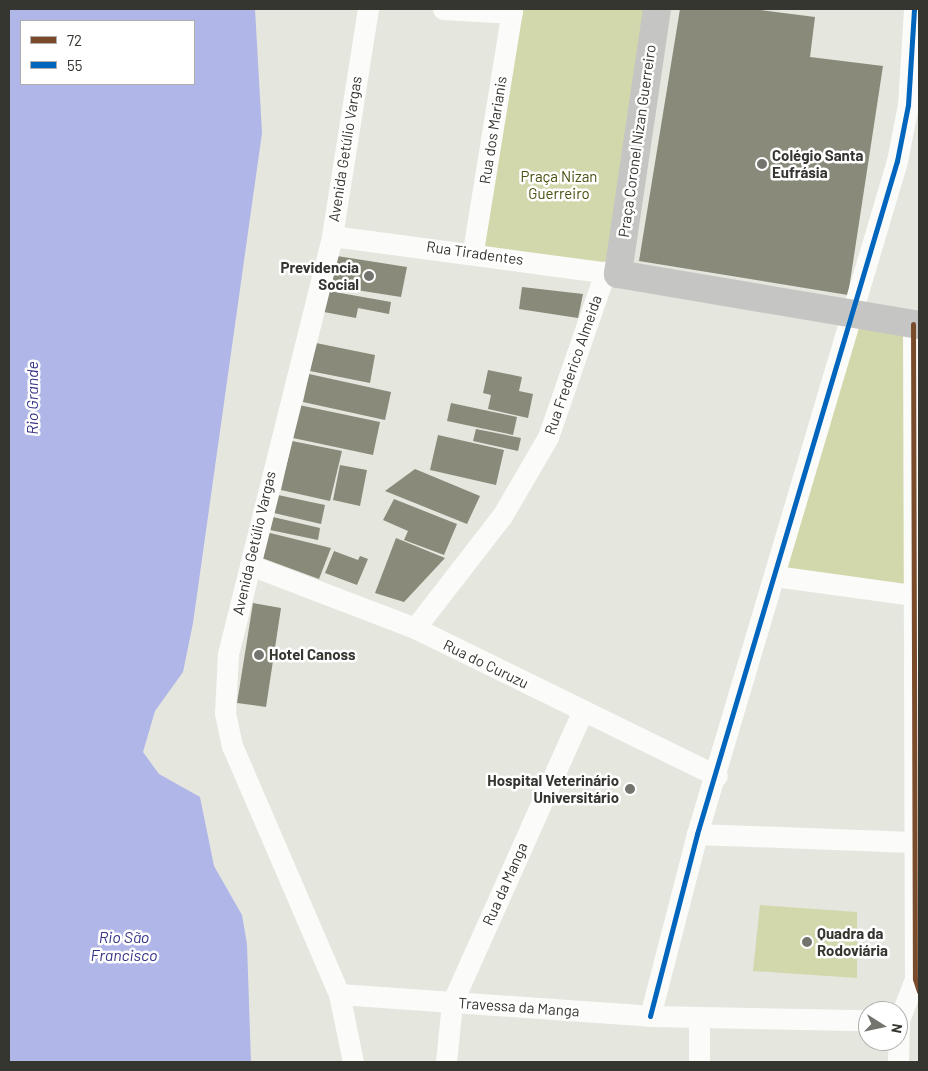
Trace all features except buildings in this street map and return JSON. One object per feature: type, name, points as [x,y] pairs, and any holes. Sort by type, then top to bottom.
[{"type":"main road","name":"Praça Coronel Nizan Guerreiro","points":[[612,273],[657,9]]},
{"type":"main road","points":[[612,273],[849,315],[916,324]]},
{"type":"street","name":"Avenida Getúlio Vargas","points":[[353,1062],[339,994],[236,755],[225,713],[228,654],[332,236],[368,9]]},
{"type":"street","points":[[443,9],[512,11]]},
{"type":"street","points":[[650,1016],[697,834],[717,776],[849,315],[897,161],[908,105],[914,9]]},
{"type":"street","name":"Rua dos Marianis","points":[[473,251],[512,11]]},
{"type":"street","name":"Rua Tiradentes","points":[[332,236],[473,251],[612,273]]},
{"type":"street","name":"Rua Frederico Almeida","points":[[415,628],[502,516],[548,438],[612,273]]},
{"type":"street","points":[[908,1011],[917,985],[917,842],[912,595],[916,324]]},
{"type":"street","name":"Rua do Curuzu","points":[[250,565],[415,628],[717,776]]},
{"type":"street","points":[[775,576],[912,595]]},
{"type":"street","name":"Rua da Manga","points":[[446,1062],[452,1003],[583,710]]},
{"type":"street","points":[[697,834],[917,842]]},
{"type":"street","name":"Travessa da Manga","points":[[339,994],[650,1016],[858,1020]]},
{"type":"street","points":[[699,1018],[699,1062]]},
{"type":"green space","name":"Praça Nizan Guerreiro","points":[[521,9],[653,9],[615,268],[480,248]]},
{"type":"green space","points":[[849,315],[913,324],[912,595],[775,576]]},
{"type":"green space","name":"Quadra da Rodoviária","points":[[760,905],[857,912],[857,978],[753,971]]},
{"type":"water","points":[[9,9],[255,9],[262,133],[193,623],[183,672],[155,711],[143,752],[159,774],[200,797],[214,866],[242,915],[247,944],[251,1062],[9,1062]]},
{"type":"transit line","name":"55","points":[[650,1016],[697,834],[897,161],[908,105],[914,9]]},
{"type":"transit line","name":"72","points":[[913,324],[915,979],[919,991]]},
{"type":"place","name":"Colégio Santa Eufrásia","points":[[762,164]]},
{"type":"place","name":"Previdencia Social","points":[[369,276]]},
{"type":"place","name":"Hotel Canoss","points":[[259,655]]},
{"type":"place","name":"Hospital Veterinário Universitário","points":[[630,789]]},
{"type":"place","name":"Quadra da Rodoviária","points":[[807,942]]},
{"type":"water label","name":"Rio Grande","points":[[32,398]]},
{"type":"water label","name":"Rio São Francisco","points":[[124,946]]}]
